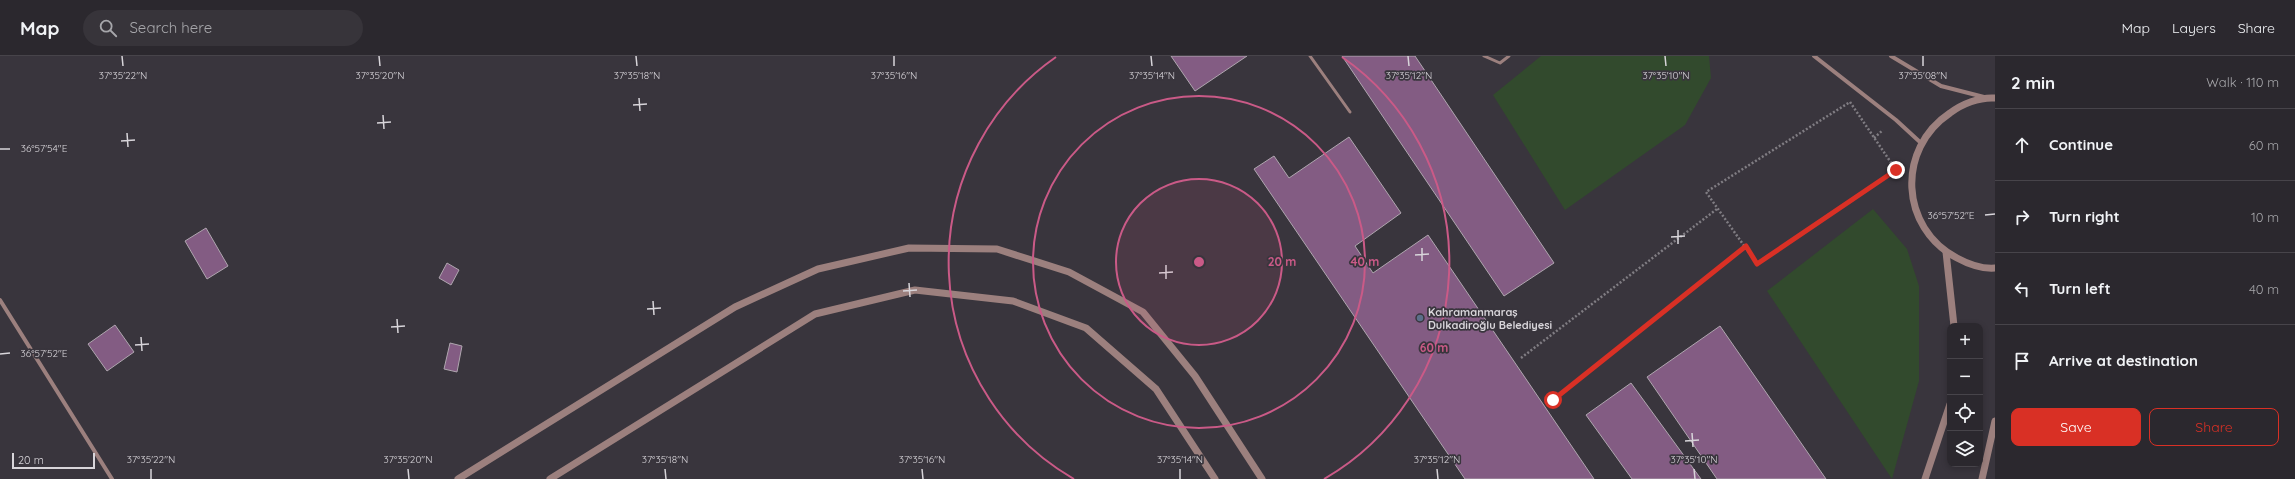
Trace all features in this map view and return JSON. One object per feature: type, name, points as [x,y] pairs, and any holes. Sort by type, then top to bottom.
[{"type":"street","points":[[1814,56],[1896,120],[1921,143]]},
{"type":"street","points":[[1891,56],[1941,86],[1992,98]]},
{"type":"street","points":[[1992,98],[1961,105],[1938,121],[1921,143],[1912,166],[1911,190],[1915,208],[1928,235],[1946,252],[1968,264],[1995,268]]},
{"type":"street","points":[[458,479],[735,307],[818,269],[909,248],[917,248],[997,249],[1069,272],[1143,312],[1195,376],[1262,479]]},
{"type":"street","points":[[1946,252],[1954,323]]},
{"type":"street","points":[[550,479],[815,314],[916,290],[1013,301],[1086,328],[1156,389],[1215,479]]},
{"type":"street","points":[[0,300],[112,479]]},
{"type":"street","points":[[1925,479],[1947,413]]},
{"type":"street","points":[[1982,479],[1995,421]]},
{"type":"lane","points":[[1310,56],[1350,112]]},
{"type":"lane","points":[[1484,56],[1500,63],[1509,56]]},
{"type":"path","points":[[1850,102],[1896,170],[1757,264],[1746,246],[1717,209],[1706,192],[1850,102]]},
{"type":"path","points":[[1521,358],[1717,209]]},
{"type":"path","points":[[1553,400],[1746,246]]},
{"type":"green space","points":[[1541,56],[1709,56],[1711,78],[1685,125],[1565,210],[1493,95]]},
{"type":"green space","points":[[1873,209],[1907,249],[1919,286],[1919,381],[1892,479],[1767,291]]},
{"type":"building","points":[[1171,56],[1247,56],[1195,91]]},
{"type":"building","points":[[1342,56],[1415,56],[1554,263],[1504,296]]},
{"type":"building","name":"Kahramanmaraş Dulkadiroğlu Belediyesi","points":[[1349,137],[1401,213],[1355,246],[1373,273],[1428,235],[1594,479],[1465,479],[1254,169],[1274,156],[1289,178]]},
{"type":"building","points":[[206,228],[228,266],[207,279],[185,241]]},
{"type":"building","points":[[447,263],[459,270],[451,285],[439,278]]},
{"type":"building","points":[[115,325],[134,352],[107,371],[88,344]]},
{"type":"building","points":[[1720,326],[1826,479],[1717,479],[1647,377]]},
{"type":"building","points":[[450,343],[462,346],[457,372],[444,369]]},
{"type":"building","points":[[1631,383],[1701,479],[1632,479],[1586,415]]},
{"type":"place","name":"Kahramanmaraş Dulkadiroğlu Belediyesi","points":[[1420,318]]},
{"type":"route","points":[[1553,400],[1746,246],[1757,264],[1896,170]]}]
